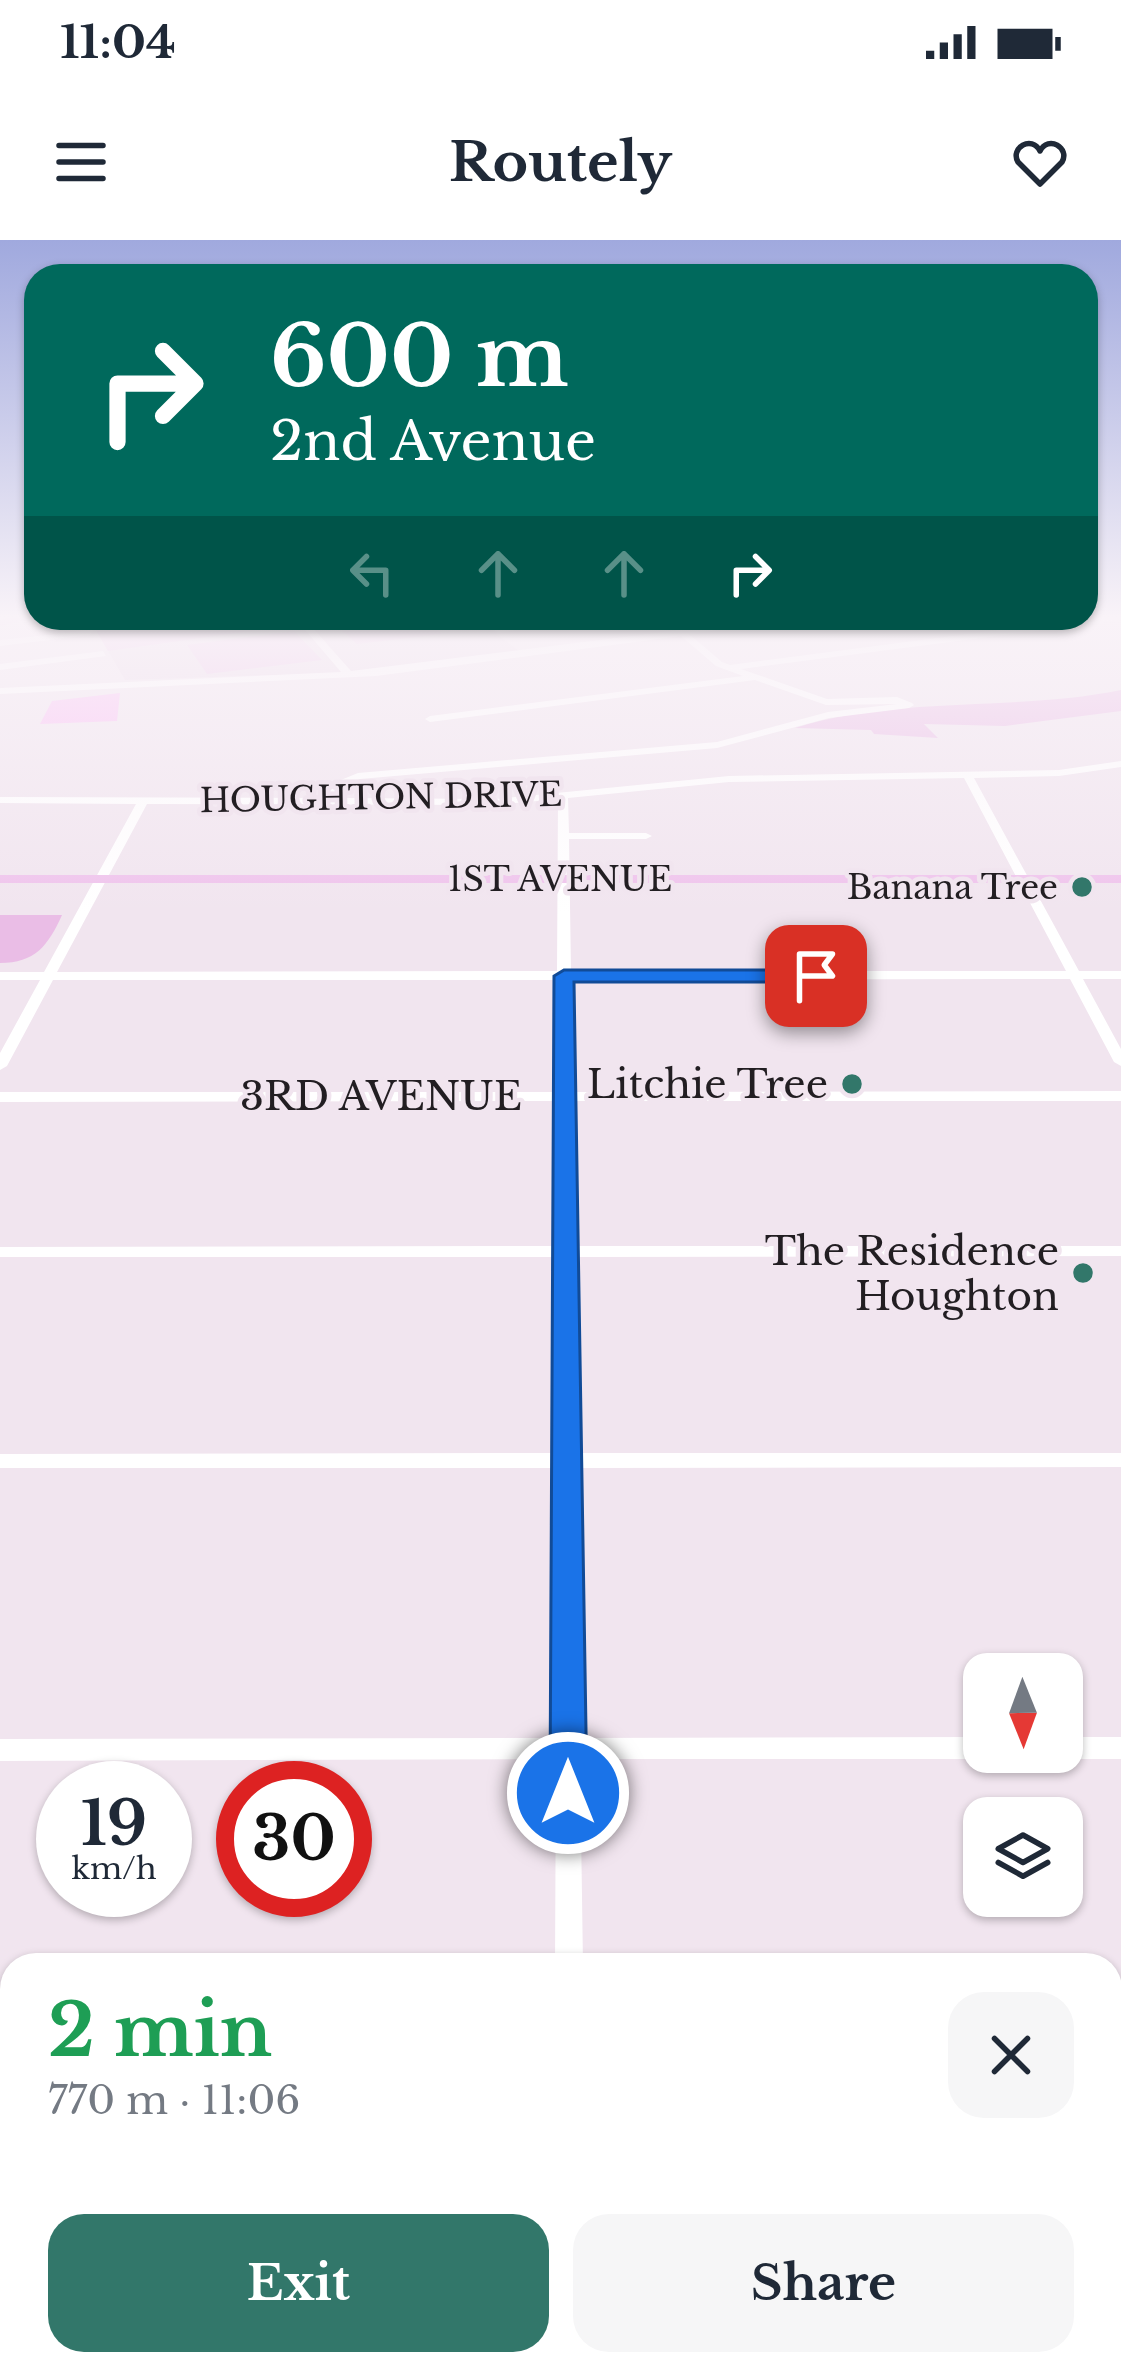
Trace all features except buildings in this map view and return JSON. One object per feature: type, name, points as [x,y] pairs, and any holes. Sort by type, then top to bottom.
[{"type":"main road","name":"1ST AVENUE","points":[[0,879],[1121,879]]},
{"type":"street","points":[[430,719],[472,714]]},
{"type":"street","points":[[330,800],[340,784],[365,775],[717,745],[839,714]]},
{"type":"street","name":"HOUGHTON DRIVE","points":[[0,800],[496,802],[729,778],[1070,772],[1121,764]]},
{"type":"street","points":[[967,774],[1121,1062]]},
{"type":"street","points":[[563,795],[569,1953]]},
{"type":"street","points":[[0,1066],[143,799]]},
{"type":"street","points":[[134,814],[176,800]]},
{"type":"street","points":[[563,836],[646,836]]},
{"type":"street","points":[[0,976],[1121,976]]},
{"type":"street","name":"3RD AVENUE","points":[[0,1097],[1121,1096]]},
{"type":"street","points":[[0,1252],[1121,1251]]},
{"type":"street","points":[[0,1461],[1121,1460]]},
{"type":"street","points":[[0,1750],[963,1748]]},
{"type":"street","points":[[1083,1748],[1121,1748]]},
{"type":"shaded area","points":[[860,714],[1101,714],[1005,726],[924,724],[938,738],[795,728]]},
{"type":"shaded area","points":[[0,915],[62,915],[39,951],[22,960],[0,963]]},
{"type":"place","name":"Banana Tree","points":[[1082,887]]},
{"type":"place","name":"Litchie Tree","points":[[852,1084]]},
{"type":"place","name":"The Residence Houghton","points":[[1083,1273]]},
{"type":"route","points":[[568,1793],[564,976],[816,976]]}]
